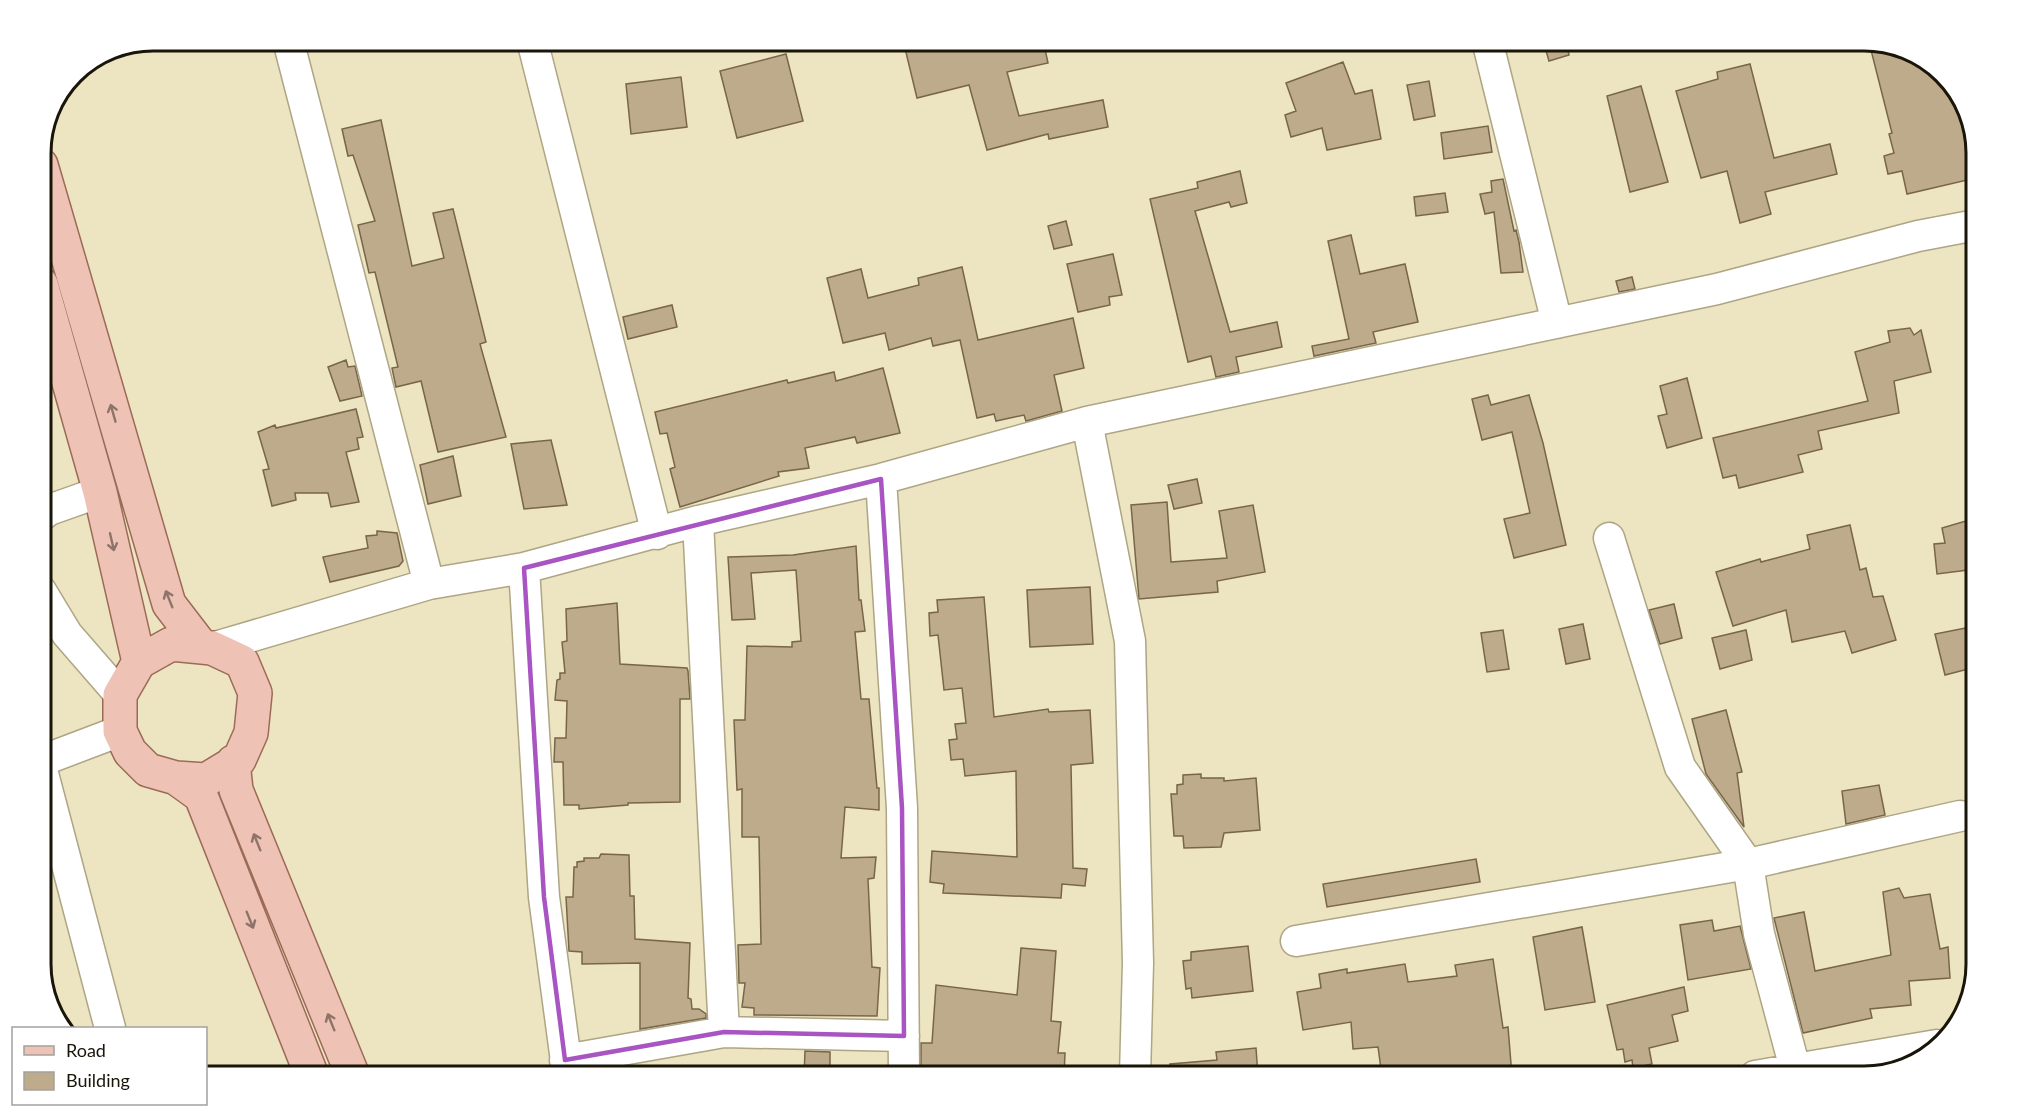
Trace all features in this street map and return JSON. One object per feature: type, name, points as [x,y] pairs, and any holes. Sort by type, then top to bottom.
[{"type":"main road","points":[[51,199],[170,604],[207,648]]},
{"type":"main road","points":[[51,319],[100,492],[139,662]]},
{"type":"main road","points":[[171,644],[207,648],[242,662],[255,693],[251,733],[239,760],[206,780],[176,778],[148,770],[130,752],[120,731],[120,695],[139,662],[171,644]]},
{"type":"main road","points":[[233,762],[236,790],[349,1066]]},
{"type":"main road","points":[[176,778],[201,796],[308,1066]]},
{"type":"street","points":[[291,51],[429,584]]},
{"type":"street","points":[[535,51],[657,534]]},
{"type":"street","points":[[1490,51],[1557,322]]},
{"type":"street","points":[[207,648],[429,584],[524,568],[657,534],[698,521],[881,479],[1087,422],[1717,289],[1918,236],[1966,227]]},
{"type":"street","points":[[1087,422],[1130,641],[1138,963],[1135,1066]]},
{"type":"street","points":[[881,479],[902,808],[904,1066]]},
{"type":"street","points":[[51,509],[100,492]]},
{"type":"street","points":[[698,521],[724,1032]]},
{"type":"street","points":[[1609,538],[1680,767],[1748,864],[1759,934],[1794,1066]]},
{"type":"street","points":[[524,568],[544,897],[567,1066]]},
{"type":"street","points":[[51,608],[67,634],[120,695]]},
{"type":"street","points":[[51,756],[120,731]]},
{"type":"street","points":[[51,804],[109,1027]]},
{"type":"street","points":[[1296,941],[1748,864],[1960,816]]},
{"type":"street","points":[[576,1066],[724,1032],[904,1036]]},
{"type":"street","points":[[1827,1066],[1923,1048]]},
{"type":"highlighted area","points":[[881,479],[902,808],[904,1036],[724,1032],[565,1060],[544,897],[524,568]]},
{"type":"building","points":[[906,51],[1045,51],[1048,63],[1007,72],[1019,116],[1103,100],[1108,127],[1049,139],[1048,134],[987,150],[969,85],[917,98]]},
{"type":"building","points":[[1546,51],[1568,51],[1569,55],[1549,61]]},
{"type":"building","points":[[1871,52],[1897,56],[1909,61],[1931,76],[1949,96],[1961,120],[1964,133],[1966,180],[1907,194],[1902,171],[1888,174],[1884,156],[1894,153],[1889,134],[1892,133]]},
{"type":"building","points":[[786,54],[803,121],[737,138],[720,71]]},
{"type":"building","points":[[1343,62],[1355,94],[1372,90],[1381,139],[1327,150],[1322,128],[1291,137],[1285,115],[1296,111],[1286,83]]},
{"type":"building","points":[[1750,64],[1774,158],[1830,144],[1837,174],[1765,192],[1771,214],[1740,223],[1727,171],[1701,178],[1676,91],[1718,79],[1717,72]]},
{"type":"building","points":[[681,77],[687,127],[631,134],[626,84]]},
{"type":"building","points":[[1429,81],[1435,116],[1414,120],[1407,85]]},
{"type":"building","points":[[1641,86],[1668,182],[1630,192],[1607,96]]},
{"type":"building","points":[[381,120],[412,266],[444,258],[433,213],[453,209],[486,342],[480,344],[506,437],[438,452],[421,381],[396,387],[392,368],[398,367],[375,272],[369,273],[358,225],[375,221],[353,155],[348,156],[342,129]]},
{"type":"building","points":[[1488,126],[1492,152],[1444,159],[1441,133]]},
{"type":"building","points":[[1240,171],[1247,203],[1231,207],[1229,202],[1195,211],[1230,332],[1277,322],[1282,347],[1236,357],[1239,372],[1216,377],[1211,356],[1188,362],[1150,199],[1198,188],[1197,182]]},
{"type":"building","points":[[1503,179],[1514,231],[1516,230],[1519,242],[1523,272],[1501,273],[1494,212],[1485,214],[1480,194],[1492,192],[1491,181]]},
{"type":"building","points":[[1445,193],[1448,212],[1416,216],[1414,197]]},
{"type":"building","points":[[1066,221],[1072,245],[1054,249],[1048,226]]},
{"type":"building","points":[[1351,235],[1360,274],[1405,264],[1418,322],[1373,332],[1376,343],[1314,356],[1312,346],[1349,339],[1328,241]]},
{"type":"building","points":[[1113,254],[1122,295],[1109,297],[1110,305],[1078,312],[1067,264]]},
{"type":"building","points":[[962,267],[978,340],[1073,318],[1084,368],[1054,375],[1062,411],[1026,421],[1024,415],[996,421],[994,414],[977,418],[960,340],[933,346],[931,338],[889,350],[885,333],[843,343],[827,278],[861,269],[868,298],[919,285],[918,278]]},
{"type":"building","points":[[1632,277],[1635,289],[1619,292],[1616,281]]},
{"type":"building","points":[[672,305],[677,327],[628,339],[623,317]]},
{"type":"building","points":[[1910,328],[1914,335],[1921,330],[1931,372],[1894,381],[1899,413],[1818,431],[1822,449],[1798,455],[1803,472],[1739,488],[1736,475],[1723,478],[1713,438],[1868,401],[1855,352],[1890,342],[1888,331]]},
{"type":"building","points":[[346,360],[348,367],[355,366],[362,396],[340,401],[328,367]]},
{"type":"building","points":[[883,368],[900,433],[857,443],[855,437],[805,448],[809,468],[778,472],[779,476],[680,507],[670,469],[675,467],[667,433],[660,434],[655,412],[787,380],[788,383],[834,372],[836,381]]},
{"type":"building","points":[[1687,378],[1702,438],[1667,448],[1658,416],[1667,414],[1660,386]]},
{"type":"building","points":[[1488,395],[1491,405],[1529,395],[1543,443],[1566,545],[1514,558],[1504,519],[1530,513],[1512,432],[1482,440],[1472,399]]},
{"type":"building","points":[[356,409],[363,437],[357,438],[359,449],[346,452],[359,502],[331,507],[328,493],[295,493],[296,500],[272,506],[263,470],[269,469],[258,432],[275,425],[276,428]]},
{"type":"building","points":[[551,440],[567,505],[524,509],[511,444]]},
{"type":"building","points":[[453,456],[461,496],[428,504],[420,465]]},
{"type":"building","points":[[1197,479],[1202,503],[1174,509],[1168,485]]},
{"type":"building","points":[[1167,502],[1171,562],[1227,558],[1219,511],[1253,505],[1265,572],[1217,581],[1218,592],[1139,599],[1131,505]]},
{"type":"building","points":[[1966,521],[1966,570],[1937,574],[1934,544],[1945,543],[1942,528]]},
{"type":"building","points":[[1850,525],[1860,570],[1866,568],[1873,597],[1883,596],[1896,640],[1852,653],[1845,631],[1792,642],[1786,610],[1733,626],[1716,572],[1760,559],[1761,562],[1810,549],[1807,535]]},
{"type":"building","points":[[377,531],[397,533],[403,561],[399,566],[330,582],[323,557],[368,548],[366,536],[377,535]]},
{"type":"building","points":[[856,546],[859,600],[861,600],[865,631],[855,632],[861,699],[869,699],[877,788],[879,788],[879,810],[845,807],[841,858],[876,857],[874,878],[868,879],[872,967],[880,968],[877,1016],[754,1015],[754,1008],[742,1007],[745,983],[739,983],[738,945],[761,944],[759,837],[742,837],[742,789],[737,790],[734,720],[745,720],[747,646],[792,647],[792,642],[801,641],[796,570],[751,573],[755,619],[732,620],[728,557],[793,555]]},
{"type":"building","points":[[1090,587],[1093,644],[1030,647],[1027,590]]},
{"type":"building","points":[[984,597],[994,717],[1048,709],[1049,712],[1090,710],[1093,763],[1071,765],[1073,868],[1087,869],[1085,886],[1062,884],[1061,898],[943,893],[944,884],[930,882],[932,851],[1017,857],[1016,771],[965,776],[963,759],[951,760],[949,740],[957,739],[955,724],[966,723],[962,688],[944,690],[938,635],[930,636],[929,613],[938,612],[937,600]]},
{"type":"building","points":[[617,603],[620,664],[687,668],[688,671],[690,699],[680,699],[680,802],[628,803],[628,805],[579,809],[579,805],[564,805],[563,762],[554,762],[555,738],[566,738],[567,701],[555,700],[557,680],[560,679],[560,673],[565,673],[562,642],[567,641],[566,609]]},
{"type":"building","points":[[1674,604],[1682,638],[1660,644],[1649,610]]},
{"type":"building","points":[[1583,624],[1590,659],[1566,664],[1559,629]]},
{"type":"building","points":[[1966,628],[1966,670],[1945,675],[1935,634]]},
{"type":"building","points":[[1503,630],[1509,669],[1487,672],[1481,633]]},
{"type":"building","points":[[1746,630],[1752,660],[1720,669],[1712,638]]},
{"type":"building","points":[[1726,710],[1742,772],[1737,773],[1744,827],[1706,774],[1692,719]]},
{"type":"building","points":[[1201,774],[1201,778],[1224,778],[1224,781],[1256,778],[1260,830],[1224,833],[1221,847],[1184,848],[1183,836],[1174,836],[1171,794],[1177,794],[1177,785],[1183,784],[1183,775]]},
{"type":"building","points":[[1879,785],[1885,815],[1846,824],[1842,791]]},
{"type":"building","points":[[601,854],[629,855],[630,896],[634,896],[635,939],[690,943],[688,998],[691,999],[692,1009],[699,1009],[706,1014],[706,1018],[640,1029],[640,963],[582,964],[582,952],[569,951],[566,897],[573,897],[574,867],[577,867],[577,862],[584,861],[584,858],[599,858]]},
{"type":"building","points":[[1476,859],[1480,882],[1327,907],[1323,884]]},
{"type":"building","points":[[1899,888],[1904,898],[1930,894],[1940,949],[1948,947],[1950,978],[1909,981],[1911,1005],[1870,1009],[1872,1018],[1803,1033],[1774,918],[1804,912],[1815,971],[1891,955],[1883,892]]},
{"type":"building","points":[[1712,920],[1714,931],[1740,926],[1751,969],[1688,980],[1680,925]]},
{"type":"building","points":[[1582,927],[1595,1002],[1545,1010],[1533,937]]},
{"type":"building","points":[[1248,946],[1253,991],[1192,998],[1191,988],[1186,989],[1183,961],[1191,960],[1191,952]]},
{"type":"building","points":[[1021,948],[1056,951],[1051,1021],[1061,1022],[1058,1053],[1065,1053],[1064,1066],[921,1066],[921,1043],[932,1043],[936,985],[1017,995]]},
{"type":"building","points":[[1493,959],[1503,1028],[1508,1027],[1511,1066],[1381,1066],[1378,1047],[1353,1049],[1351,1022],[1303,1030],[1297,992],[1321,988],[1319,974],[1347,969],[1347,973],[1405,964],[1408,982],[1457,976],[1455,965]]},
{"type":"building","points":[[1684,987],[1688,1011],[1672,1015],[1678,1041],[1649,1048],[1652,1064],[1633,1066],[1632,1060],[1625,1062],[1623,1049],[1617,1050],[1607,1005]]},
{"type":"building","points":[[1256,1048],[1257,1066],[1170,1066],[1170,1064],[1217,1060],[1216,1052]]},
{"type":"building","points":[[805,1051],[830,1052],[830,1066],[804,1066]]}]
